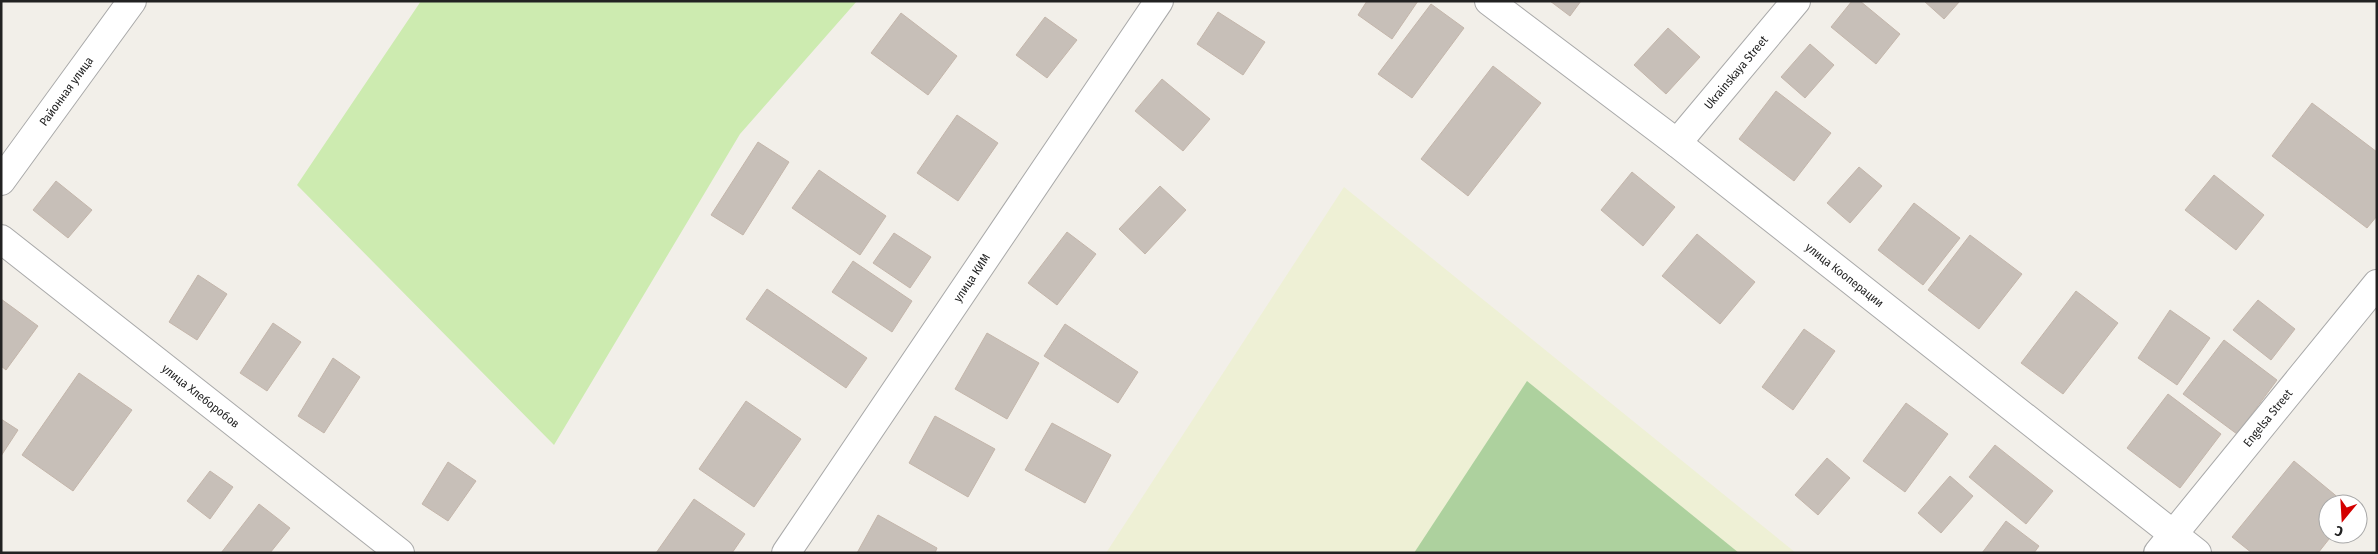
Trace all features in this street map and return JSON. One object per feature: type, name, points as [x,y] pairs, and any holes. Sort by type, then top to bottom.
[{"type":"street","name":"Районная улица","points":[[1,181],[132,1]]},
{"type":"street","name":"улица КИМ","points":[[786,553],[1159,1]]},
{"type":"street","name":"улица Кооперации","points":[[1489,1],[1677,143],[2165,543],[2197,553]]},
{"type":"street","name":"Ukrainskaya Street","points":[[1677,143],[1796,1]]},
{"type":"street","name":"улица Хлеборобов","points":[[1,239],[400,553]]},
{"type":"street","name":"Engelsa Street","points":[[2165,543],[2377,284]]},
{"type":"green space","points":[[421,1],[857,1],[740,134],[554,445],[297,185]]},
{"type":"green space","points":[[1344,187],[1796,553],[1106,553]]},
{"type":"green space","points":[[1527,381],[1739,553],[1414,553]]},
{"type":"building","points":[[1367,1],[1418,1],[1392,39],[1358,15]]},
{"type":"building","points":[[1550,1],[1581,1],[1570,16]]},
{"type":"building","points":[[1852,1],[1860,1],[1900,34],[1876,64],[1831,27]]},
{"type":"building","points":[[1924,1],[1960,1],[1944,19]]},
{"type":"building","points":[[1431,4],[1464,28],[1412,98],[1378,74]]},
{"type":"building","points":[[1218,12],[1265,42],[1243,75],[1197,44]]},
{"type":"building","points":[[901,13],[957,56],[928,95],[871,53]]},
{"type":"building","points":[[1045,17],[1077,40],[1047,78],[1016,55]]},
{"type":"building","points":[[1668,28],[1700,57],[1666,94],[1634,65]]},
{"type":"building","points":[[1810,44],[1834,65],[1805,98],[1781,77]]},
{"type":"building","points":[[1493,66],[1541,103],[1468,196],[1421,159]]},
{"type":"building","points":[[1162,79],[1210,119],[1183,151],[1135,111]]},
{"type":"building","points":[[1776,91],[1831,133],[1794,181],[1739,139]]},
{"type":"building","points":[[2312,103],[2377,152],[2377,216],[2367,228],[2272,156]]},
{"type":"building","points":[[957,115],[998,143],[958,201],[917,173]]},
{"type":"building","points":[[758,142],[789,162],[743,235],[711,215]]},
{"type":"building","points":[[1859,167],[1882,186],[1850,223],[1827,203]]},
{"type":"building","points":[[819,170],[886,216],[860,255],[792,208]]},
{"type":"building","points":[[1632,172],[1675,207],[1643,246],[1601,210]]},
{"type":"building","points":[[2214,175],[2264,215],[2236,250],[2185,210]]},
{"type":"building","points":[[56,181],[92,210],[68,238],[33,210]]},
{"type":"building","points":[[1160,186],[1186,210],[1145,254],[1119,229]]},
{"type":"building","points":[[1914,203],[1960,238],[1923,285],[1878,250]]},
{"type":"building","points":[[1067,232],[1096,254],[1057,305],[1028,283]]},
{"type":"building","points":[[894,233],[931,257],[910,288],[873,263]]},
{"type":"building","points":[[1697,234],[1755,282],[1720,324],[1662,276]]},
{"type":"building","points":[[1970,235],[2022,274],[1979,329],[1928,290]]},
{"type":"building","points":[[853,261],[912,301],[892,332],[832,292]]},
{"type":"building","points":[[198,275],[227,294],[197,340],[169,322]]},
{"type":"building","points":[[767,289],[867,358],[846,388],[746,319]]},
{"type":"building","points":[[2076,291],[2118,323],[2063,394],[2021,363]]},
{"type":"building","points":[[1,299],[38,326],[6,370],[1,366]]},
{"type":"building","points":[[2258,300],[2295,329],[2271,360],[2233,330]]},
{"type":"building","points":[[2170,310],[2210,338],[2177,385],[2138,358]]},
{"type":"building","points":[[273,323],[301,342],[267,391],[240,373]]},
{"type":"building","points":[[1065,324],[1138,372],[1118,403],[1044,356]]},
{"type":"building","points":[[1804,329],[1835,351],[1793,410],[1762,387]]},
{"type":"building","points":[[987,333],[1039,363],[1007,419],[955,389]]},
{"type":"building","points":[[2224,340],[2277,380],[2237,434],[2183,394]]},
{"type":"building","points":[[333,358],[360,377],[324,433],[298,416]]},
{"type":"building","points":[[79,373],[132,410],[73,491],[22,455]]},
{"type":"building","points":[[2168,394],[2221,434],[2180,488],[2127,448]]},
{"type":"building","points":[[746,401],[801,439],[754,507],[699,469]]},
{"type":"building","points":[[1906,403],[1948,434],[1905,492],[1863,461]]},
{"type":"building","points":[[935,416],[995,449],[968,497],[909,463]]},
{"type":"building","points":[[1,419],[18,430],[1,456]]},
{"type":"building","points":[[1052,423],[1111,455],[1085,503],[1025,470]]},
{"type":"building","points":[[1995,445],[2053,491],[2026,524],[1969,477]]},
{"type":"building","points":[[1827,458],[1850,478],[1818,515],[1795,495]]},
{"type":"building","points":[[2294,461],[2334,494],[2318,494],[2318,544],[2325,544],[2318,553],[2252,553],[2232,537]]},
{"type":"building","points":[[448,462],[476,481],[448,521],[422,504]]},
{"type":"building","points":[[210,471],[233,487],[210,519],[187,501]]},
{"type":"building","points":[[1950,476],[1973,496],[1941,533],[1918,513]]},
{"type":"building","points":[[694,499],[745,534],[732,553],[656,553]]},
{"type":"building","points":[[259,504],[290,528],[270,553],[221,553]]},
{"type":"building","points":[[878,515],[937,548],[935,553],[857,553]]},
{"type":"building","points":[[2006,521],[2039,546],[2034,553],[1982,553]]}]
